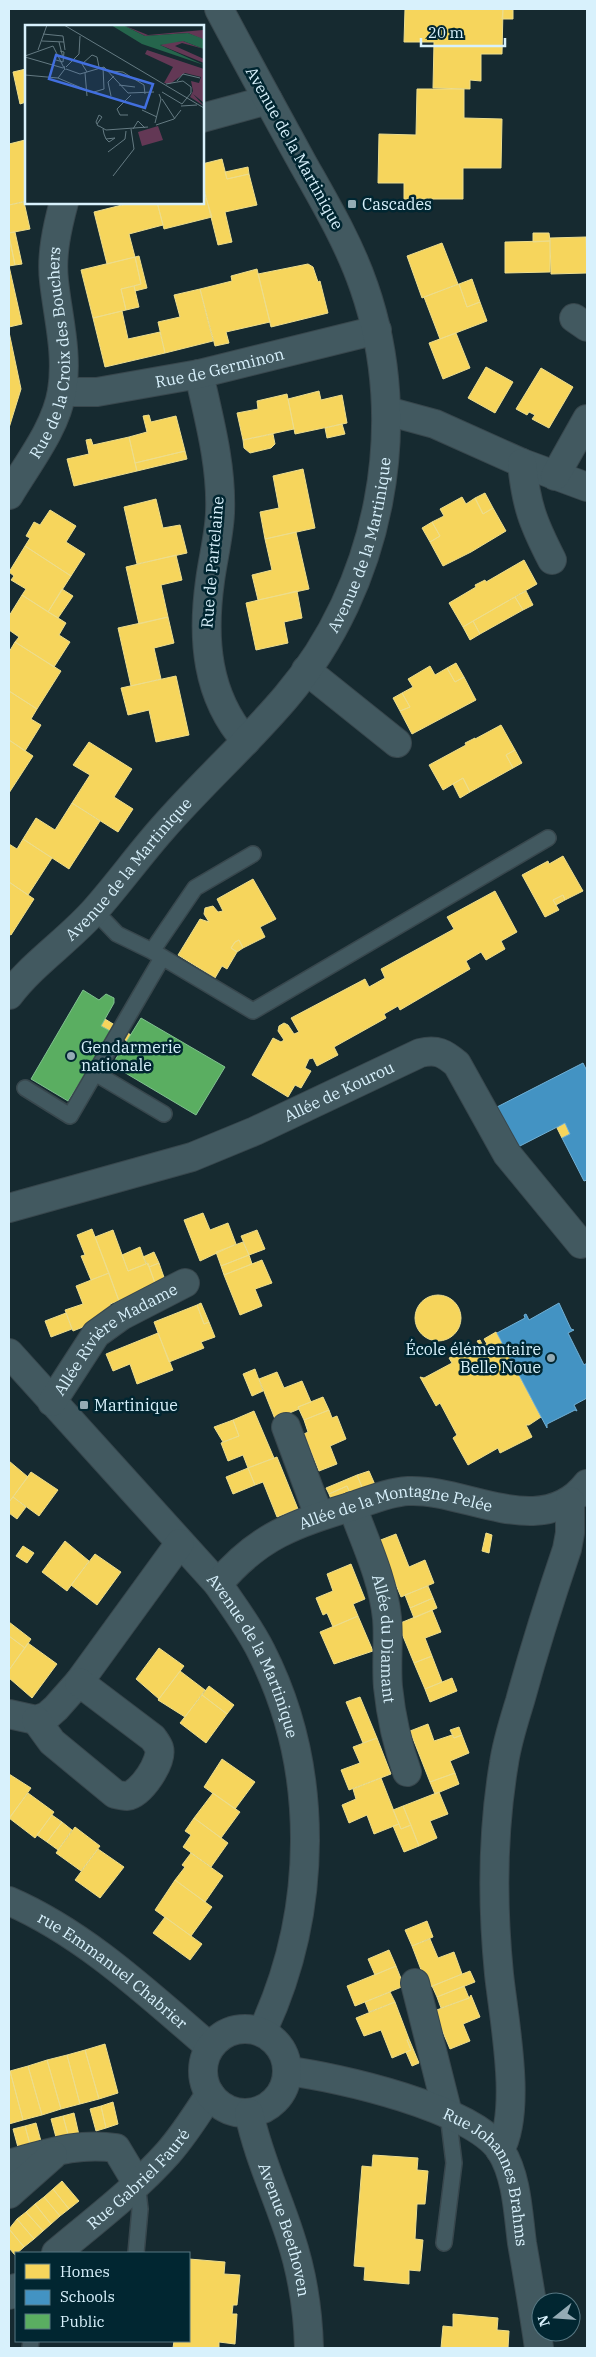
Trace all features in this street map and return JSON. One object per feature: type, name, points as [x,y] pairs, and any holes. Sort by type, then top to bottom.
[{"type":"street","name":"Avenue de la Martinique","points":[[9,995],[95,911],[163,828],[287,696],[334,627],[354,587],[370,540],[386,456],[387,411],[377,330],[365,288],[351,252],[219,9]]},
{"type":"street","points":[[204,117],[268,100]]},
{"type":"street","name":"Rue de la Croix des Bouchers","points":[[9,495],[46,433],[62,392],[65,361],[63,334],[54,280],[53,252],[64,204]]},
{"type":"street","name":"Rue de Germinon","points":[[62,392],[97,392],[199,374],[377,330]]},
{"type":"street","name":"Rue de Partelaine","points":[[199,374],[214,450],[220,512],[206,615],[206,647],[216,692],[232,725],[246,741]]},
{"type":"street","points":[[387,411],[435,424],[522,463],[587,488]]},
{"type":"street","points":[[555,476],[587,419]]},
{"type":"street","points":[[522,463],[524,486],[532,522],[552,560]]},
{"type":"street","points":[[306,670],[397,743]]},
{"type":"street","name":"Allée de Kourou","points":[[9,1208],[192,1157],[255,1131],[420,1053],[434,1050],[445,1054],[456,1064],[507,1154],[581,1244]]},
{"type":"street","name":"Allée Rivière Madame","points":[[52,1402],[96,1334],[121,1316],[185,1283]]},
{"type":"street","name":"Avenue de la Martinique","points":[[9,1353],[218,1584],[249,1628],[262,1652],[277,1690],[287,1717],[298,1760],[305,1813],[306,1856],[296,1930],[284,1976],[262,2032]]},
{"type":"street","points":[[286,1427],[319,1516]]},
{"type":"street","name":"Allée de la Montagne Pelée","points":[[218,1584],[235,1563],[256,1545],[275,1534],[319,1516],[385,1495],[407,1491],[428,1492],[522,1512],[551,1508],[579,1492]]},
{"type":"street","points":[[500,2150],[507,2138],[512,2096],[494,1908],[494,1854],[498,1800],[504,1761],[518,1707],[567,1549],[579,1492]]},
{"type":"street","name":"Allée du Diamant","points":[[352,1506],[382,1589],[387,1618],[388,1686],[392,1717],[397,1744],[407,1772]]},
{"type":"street","points":[[9,1714],[36,1720],[47,1716],[56,1708],[79,1682],[180,1543]]},
{"type":"street","points":[[36,1720],[52,1742],[115,1794],[128,1796],[136,1791],[154,1771],[159,1759],[159,1749],[153,1738],[79,1682]]},
{"type":"street","name":"rue Emmanuel Chabrier","points":[[9,1901],[49,1923],[114,1967],[210,2047]]},
{"type":"street","points":[[415,1983],[448,2114]]},
{"type":"street","points":[[248,2028],[262,2032],[275,2041],[284,2055],[288,2071],[284,2086],[276,2099],[264,2109],[249,2113],[234,2112],[221,2105],[210,2094],[204,2079],[204,2062],[210,2047],[220,2037],[233,2030],[248,2028]]},
{"type":"street","name":"Rue Johannes Brahms","points":[[288,2071],[361,2085],[448,2114],[468,2122],[484,2132],[500,2150],[507,2163],[514,2190],[539,2348]]},
{"type":"street","name":"Rue Gabriel Fauré","points":[[57,2252],[137,2184],[167,2153],[187,2129],[210,2094]]},
{"type":"street","name":"Avenue Beethoven","points":[[249,2113],[259,2148],[290,2235],[299,2268],[307,2316],[309,2348]]},
{"type":"street","points":[[9,2164],[79,2146],[95,2145],[116,2148],[137,2184]]},
{"type":"street","points":[[9,2194],[57,2151]]},
{"type":"lane","points":[[95,911],[117,934],[157,955],[253,1012],[548,838]]},
{"type":"lane","points":[[25,1088],[70,1116],[195,888],[253,854]]},
{"type":"lane","points":[[95,1073],[164,1114]]},
{"type":"lane","points":[[444,2242],[454,2163],[448,2114]]},
{"type":"lane","points":[[136,2252],[140,2209],[137,2184]]},
{"type":"building: Homes","points":[[405,9],[503,9],[502,54],[481,54],[481,81],[470,80],[470,89],[433,88],[434,42],[404,42]]},
{"type":"building: Homes","points":[[503,9],[513,9],[513,19],[502,19]]},
{"type":"building: Homes","points":[[25,69],[25,102],[20,104],[13,72]]},
{"type":"building: Homes","points":[[417,89],[464,89],[464,118],[502,119],[501,168],[463,168],[463,199],[404,199],[404,183],[378,183],[379,134],[416,135]]},
{"type":"building: Homes","points":[[25,140],[25,201],[9,205],[9,144]]},
{"type":"building: Homes","points":[[222,159],[227,179],[249,174],[257,205],[225,212],[232,242],[218,245],[204,189],[204,164]]},
{"type":"building: Homes","points":[[248,167],[249,174],[227,179],[225,172]]},
{"type":"building: Homes","points":[[204,191],[212,217],[164,229],[158,204],[204,204]]},
{"type":"building: Homes","points":[[24,202],[30,229],[9,233],[9,205]]},
{"type":"building: Homes","points":[[126,204],[158,204],[163,225],[129,234],[135,257],[107,264],[94,212]]},
{"type":"building: Homes","points":[[15,232],[22,264],[15,265],[9,233]]},
{"type":"building: Homes","points":[[533,233],[549,233],[550,241],[533,242]]},
{"type":"building: Homes","points":[[9,236],[15,265],[9,266]]},
{"type":"building: Homes","points":[[586,237],[587,273],[551,274],[550,238]]},
{"type":"building: Homes","points":[[550,241],[550,272],[505,273],[505,242]]},
{"type":"building: Homes","points":[[442,243],[458,284],[422,298],[407,256]]},
{"type":"building: Homes","points":[[139,256],[147,288],[135,291],[134,286],[141,284],[135,257]]},
{"type":"building: Homes","points":[[135,257],[141,284],[121,289],[126,310],[93,318],[81,270]]},
{"type":"building: Homes","points":[[308,264],[313,267],[318,282],[320,281],[328,313],[271,327],[258,274]]},
{"type":"building: Homes","points":[[9,266],[22,324],[9,327]]},
{"type":"building: Homes","points":[[257,269],[270,322],[226,332],[229,343],[215,346],[200,289],[232,281],[231,276]]},
{"type":"building: Homes","points":[[472,279],[480,302],[467,307],[459,284]]},
{"type":"building: Homes","points":[[459,284],[467,307],[480,302],[487,321],[440,339],[424,297]]},
{"type":"building: Homes","points":[[134,286],[139,307],[126,310],[121,289]]},
{"type":"building: Homes","points":[[200,289],[213,341],[165,353],[158,322],[180,317],[174,295]]},
{"type":"building: Homes","points":[[122,311],[128,339],[160,332],[165,353],[105,367],[93,318]]},
{"type":"building: Homes","points":[[9,332],[21,389],[9,428]]},
{"type":"building: Homes","points":[[456,333],[470,368],[443,379],[429,343]]},
{"type":"building: Homes","points":[[486,367],[513,382],[495,413],[468,398]]},
{"type":"building: Homes","points":[[541,368],[573,387],[549,428],[532,419],[535,415],[529,412],[527,415],[516,409]]},
{"type":"building: Homes","points":[[319,391],[321,400],[342,395],[347,423],[295,434],[288,399]]},
{"type":"building: Homes","points":[[287,394],[294,429],[243,440],[237,413],[258,409],[257,401]]},
{"type":"building: Homes","points":[[149,415],[151,422],[176,416],[185,451],[135,463],[129,437],[147,432],[143,416]]},
{"type":"building: Homes","points":[[342,424],[345,434],[327,438],[325,428]]},
{"type":"building: Homes","points":[[273,434],[275,444],[271,448],[250,453],[244,448],[243,440]]},
{"type":"building: Homes","points":[[129,437],[137,471],[74,486],[67,459],[89,454],[86,440],[91,439],[93,445]]},
{"type":"building: Homes","points":[[185,451],[187,459],[137,471],[135,463]]},
{"type":"building: Homes","points":[[303,469],[315,528],[265,539],[260,512],[279,508],[273,476]]},
{"type":"building: Homes","points":[[485,493],[493,508],[483,514],[475,498]]},
{"type":"building: Homes","points":[[462,497],[466,504],[475,498],[483,514],[493,508],[506,531],[443,566],[430,542],[440,536],[432,522],[444,516],[440,509]]},
{"type":"building: Homes","points":[[156,499],[163,528],[180,525],[187,553],[137,564],[124,507]]},
{"type":"building: Homes","points":[[50,510],[76,526],[66,542],[85,554],[71,576],[25,546],[30,538],[26,536],[34,522],[40,525]]},
{"type":"building: Homes","points":[[432,522],[440,536],[430,542],[422,528]]},
{"type":"building: Homes","points":[[296,532],[309,589],[258,600],[252,575],[272,570],[265,539]]},
{"type":"building: Homes","points":[[25,546],[71,576],[48,612],[22,595],[26,589],[11,580],[14,576],[9,572]]},
{"type":"building: Homes","points":[[176,555],[182,580],[161,585],[168,617],[139,624],[126,567]]},
{"type":"building: Homes","points":[[524,560],[537,584],[463,627],[449,603],[476,587],[475,585],[485,580],[486,582]]},
{"type":"building: Homes","points":[[62,589],[73,596],[58,618],[48,612]]},
{"type":"building: Homes","points":[[297,591],[302,618],[284,622],[288,643],[256,650],[246,603]]},
{"type":"building: Homes","points":[[526,591],[533,605],[523,610],[515,597]]},
{"type":"building: Homes","points":[[22,595],[66,623],[59,635],[70,642],[54,667],[15,642],[19,637],[9,630],[9,616]]},
{"type":"building: Homes","points":[[515,597],[523,610],[480,634],[473,621]]},
{"type":"building: Homes","points":[[168,617],[174,643],[154,648],[161,679],[131,686],[118,628]]},
{"type":"building: Homes","points":[[473,621],[480,634],[470,640],[463,627]]},
{"type":"building: Homes","points":[[15,642],[61,671],[37,709],[9,691],[9,652]]},
{"type":"building: Homes","points":[[456,663],[464,677],[455,682],[447,668]]},
{"type":"building: Homes","points":[[430,666],[435,675],[447,668],[455,682],[464,677],[476,700],[412,734],[400,711],[410,707],[402,693],[413,687],[408,679]]},
{"type":"building: Homes","points":[[176,676],[189,735],[156,742],[149,710],[128,715],[121,688]]},
{"type":"building: Homes","points":[[9,691],[37,709],[31,719],[41,725],[25,751],[9,740]]},
{"type":"building: Homes","points":[[402,693],[410,707],[400,711],[393,698]]},
{"type":"building: Homes","points":[[501,725],[515,750],[506,755],[513,768],[470,792],[463,778],[443,790],[429,765],[466,745],[465,743]]},
{"type":"building: Homes","points":[[9,740],[33,756],[9,793]]},
{"type":"building: Homes","points":[[89,742],[132,769],[114,797],[133,809],[118,832],[72,803],[90,775],[73,765]]},
{"type":"building: Homes","points":[[515,750],[522,763],[513,768],[506,755]]},
{"type":"building: Homes","points":[[463,778],[470,792],[460,798],[453,784]]},
{"type":"building: Homes","points":[[72,803],[100,821],[69,869],[23,839],[36,818],[55,830]]},
{"type":"building: Homes","points":[[23,839],[52,858],[28,895],[9,882],[9,844],[17,849]]},
{"type":"building: Homes","points":[[563,856],[583,891],[565,900],[563,895],[553,900],[559,910],[545,917],[522,875],[548,861],[549,864]]},
{"type":"building: Homes","points":[[253,879],[276,919],[260,927],[265,937],[243,948],[239,940],[235,942],[231,948],[237,952],[227,969],[222,966],[215,978],[178,955],[200,919],[209,922],[204,914],[205,908],[213,906],[218,912],[223,911],[217,899]]},
{"type":"building: Homes","points":[[9,882],[34,899],[11,935],[9,934]]},
{"type":"building: Homes","points":[[495,891],[517,932],[501,941],[505,949],[486,960],[481,952],[466,961],[470,969],[400,1010],[398,1006],[384,1014],[386,1018],[334,1047],[338,1055],[317,1066],[313,1058],[309,1059],[305,1068],[311,1071],[301,1088],[295,1085],[288,1097],[252,1075],[273,1038],[281,1042],[284,1040],[278,1031],[279,1026],[284,1023],[288,1025],[294,1034],[299,1032],[291,1018],[365,979],[369,987],[385,978],[381,969],[454,929],[447,917]]},
{"type":"building: Homes","points":[[563,895],[565,900],[556,905],[553,900]]},
{"type":"building: Homes","points":[[239,940],[243,948],[237,952],[231,948]]},
{"type":"building: Homes","points":[[105,1019],[131,1035],[127,1041],[101,1026]]},
{"type":"building: Homes","points":[[565,1123],[570,1134],[562,1138],[557,1128]]},
{"type":"building: Homes","points":[[203,1213],[210,1230],[228,1223],[236,1244],[200,1261],[184,1220]]},
{"type":"building: Homes","points":[[92,1229],[109,1273],[91,1280],[81,1256],[85,1255],[77,1235]]},
{"type":"building: Homes","points":[[113,1230],[128,1271],[148,1263],[156,1286],[119,1301],[95,1237]]},
{"type":"building: Homes","points":[[257,1230],[265,1249],[249,1255],[241,1236]]},
{"type":"building: Homes","points":[[243,1242],[249,1255],[221,1266],[216,1252]]},
{"type":"building: Homes","points":[[140,1247],[146,1264],[128,1271],[122,1255]]},
{"type":"building: Homes","points":[[154,1252],[159,1263],[149,1267],[143,1257]]},
{"type":"building: Homes","points":[[249,1255],[252,1264],[224,1275],[221,1266]]},
{"type":"building: Homes","points":[[262,1260],[272,1283],[255,1289],[262,1306],[240,1315],[224,1275]]},
{"type":"building: Homes","points":[[159,1263],[166,1283],[156,1286],[149,1267]]},
{"type":"building: Homes","points":[[109,1273],[119,1301],[110,1304],[113,1315],[73,1331],[65,1310],[83,1304],[76,1286]]},
{"type":"building: Homes","points":[[438,1295],[451,1299],[457,1305],[461,1318],[457,1331],[451,1337],[438,1341],[425,1337],[419,1331],[415,1318],[419,1305],[425,1299]]},
{"type":"building: Homes","points":[[201,1303],[209,1322],[204,1324],[197,1305]]},
{"type":"building: Homes","points":[[197,1305],[204,1324],[209,1322],[215,1337],[201,1342],[204,1348],[169,1362],[154,1322]]},
{"type":"building: Homes","points":[[66,1313],[72,1329],[51,1337],[45,1321]]},
{"type":"building: Homes","points":[[496,1332],[541,1417],[526,1425],[532,1437],[500,1453],[498,1448],[468,1465],[453,1438],[457,1435],[440,1403],[436,1406],[420,1377],[424,1378],[452,1363],[449,1358],[479,1344],[477,1341],[480,1340],[483,1346],[487,1344],[484,1339]]},
{"type":"building: Homes","points":[[158,1333],[173,1370],[137,1384],[130,1364],[113,1371],[106,1354]]},
{"type":"building: Homes","points":[[255,1369],[263,1391],[252,1396],[243,1374]]},
{"type":"building: Homes","points":[[277,1372],[284,1388],[302,1381],[311,1402],[275,1419],[259,1379]]},
{"type":"building: Homes","points":[[323,1397],[329,1410],[304,1420],[298,1407]]},
{"type":"building: Homes","points":[[329,1410],[332,1418],[337,1416],[346,1439],[330,1446],[337,1464],[319,1471],[304,1434],[308,1432],[304,1420]]},
{"type":"building: Homes","points":[[254,1411],[274,1458],[248,1468],[243,1455],[228,1461],[221,1443],[239,1436],[233,1420]]},
{"type":"building: Homes","points":[[233,1420],[239,1436],[223,1442],[214,1427]]},
{"type":"building: Homes","points":[[277,1457],[298,1509],[277,1517],[263,1482],[255,1485],[248,1468]]},
{"type":"building: Homes","points":[[9,1461],[28,1477],[9,1502]]},
{"type":"building: Homes","points":[[248,1468],[255,1485],[233,1494],[226,1477]]},
{"type":"building: Homes","points":[[369,1471],[376,1487],[364,1492],[357,1475]]},
{"type":"building: Homes","points":[[31,1472],[58,1490],[39,1516],[13,1497]]},
{"type":"building: Homes","points":[[357,1475],[364,1492],[351,1496],[347,1486],[329,1494],[326,1488]]},
{"type":"building: Homes","points":[[347,1486],[351,1496],[333,1504],[329,1494]]},
{"type":"building: Homes","points":[[13,1497],[26,1507],[17,1519],[9,1513],[9,1502]]},
{"type":"building: Homes","points":[[486,1533],[492,1535],[489,1553],[482,1551]]},
{"type":"building: Homes","points":[[396,1534],[409,1567],[425,1560],[434,1583],[401,1597],[378,1541]]},
{"type":"building: Homes","points":[[65,1541],[89,1561],[67,1591],[42,1572]]},
{"type":"building: Homes","points":[[23,1546],[34,1553],[27,1563],[16,1556]]},
{"type":"building: Homes","points":[[95,1554],[121,1572],[97,1605],[71,1585]]},
{"type":"building: Homes","points":[[351,1564],[365,1599],[353,1604],[358,1616],[333,1627],[327,1613],[323,1615],[316,1598],[333,1591],[327,1574]]},
{"type":"building: Homes","points":[[428,1586],[433,1598],[410,1608],[405,1595]]},
{"type":"building: Homes","points":[[433,1598],[437,1608],[414,1618],[410,1608]]},
{"type":"building: Homes","points":[[432,1610],[441,1632],[425,1638],[432,1656],[414,1663],[398,1624]]},
{"type":"building: Homes","points":[[358,1616],[373,1651],[334,1664],[320,1632]]},
{"type":"building: Homes","points":[[9,1622],[31,1639],[25,1648],[9,1636]]},
{"type":"building: Homes","points":[[9,1636],[25,1648],[9,1670]]},
{"type":"building: Homes","points":[[28,1643],[57,1664],[32,1698],[9,1678],[9,1670]]},
{"type":"building: Homes","points":[[159,1648],[184,1666],[159,1699],[136,1679]]},
{"type":"building: Homes","points":[[432,1656],[442,1682],[425,1689],[414,1663]]},
{"type":"building: Homes","points":[[180,1671],[205,1690],[185,1717],[158,1700]]},
{"type":"building: Homes","points":[[452,1678],[457,1691],[430,1702],[425,1689]]},
{"type":"building: Homes","points":[[209,1686],[234,1705],[227,1714],[202,1695]]},
{"type":"building: Homes","points":[[202,1695],[227,1714],[206,1743],[180,1723]]},
{"type":"building: Homes","points":[[360,1697],[377,1738],[363,1743],[346,1702]]},
{"type":"building: Homes","points":[[428,1724],[434,1741],[452,1735],[454,1738],[462,1735],[469,1753],[450,1761],[455,1773],[430,1782],[410,1731]]},
{"type":"building: Homes","points":[[459,1727],[462,1735],[454,1738],[450,1730]]},
{"type":"building: Homes","points":[[377,1738],[391,1774],[349,1790],[341,1770],[360,1763],[353,1747]]},
{"type":"building: Homes","points":[[222,1759],[255,1782],[235,1809],[204,1787]]},
{"type":"building: Homes","points":[[455,1773],[459,1784],[435,1794],[430,1782]]},
{"type":"building: Homes","points":[[9,1774],[31,1788],[9,1819]]},
{"type":"building: Homes","points":[[381,1778],[399,1824],[374,1834],[367,1815],[349,1823],[342,1805],[356,1799],[353,1789]]},
{"type":"building: Homes","points":[[439,1792],[448,1814],[430,1821],[437,1838],[419,1846],[403,1806]]},
{"type":"building: Homes","points":[[28,1793],[54,1812],[35,1838],[9,1818]]},
{"type":"building: Homes","points":[[213,1793],[240,1812],[221,1838],[194,1818]]},
{"type":"building: Homes","points":[[403,1806],[411,1825],[401,1829],[393,1810]]},
{"type":"building: Homes","points":[[52,1815],[62,1822],[47,1842],[37,1835]]},
{"type":"building: Homes","points":[[194,1818],[228,1843],[211,1867],[183,1847],[191,1835],[185,1831]]},
{"type":"building: Homes","points":[[62,1822],[72,1830],[58,1850],[47,1842]]},
{"type":"building: Homes","points":[[399,1824],[401,1829],[411,1825],[419,1846],[404,1852],[393,1826]]},
{"type":"building: Homes","points":[[75,1827],[100,1846],[81,1871],[56,1853]]},
{"type":"building: Homes","points":[[98,1849],[124,1867],[100,1898],[75,1880]]},
{"type":"building: Homes","points":[[191,1853],[223,1876],[205,1902],[175,1880],[185,1867],[182,1865]]},
{"type":"building: Homes","points":[[175,1880],[212,1907],[191,1936],[155,1910]]},
{"type":"building: Homes","points":[[165,1917],[202,1944],[190,1960],[153,1933]]},
{"type":"building: Homes","points":[[427,1921],[433,1937],[412,1946],[405,1930]]},
{"type":"building: Homes","points":[[430,1939],[438,1958],[454,1952],[462,1974],[428,1988],[412,1946]]},
{"type":"building: Homes","points":[[389,1950],[396,1966],[375,1975],[368,1959]]},
{"type":"building: Homes","points":[[396,1966],[404,1986],[355,2006],[347,1986]]},
{"type":"building: Homes","points":[[470,1971],[475,1982],[437,1997],[432,1986]]},
{"type":"building: Homes","points":[[464,1986],[469,1998],[441,2008],[437,1997]]},
{"type":"building: Homes","points":[[390,1992],[395,2002],[369,2012],[365,2002]]},
{"type":"building: Homes","points":[[471,1995],[480,2017],[463,2024],[470,2041],[450,2049],[434,2011],[469,1998]]},
{"type":"building: Homes","points":[[395,2002],[409,2039],[407,2040],[411,2050],[392,2058],[381,2030],[364,2036],[356,2018]]},
{"type":"building: Homes","points":[[409,2039],[419,2063],[412,2066],[406,2052],[411,2050],[407,2040]]},
{"type":"building: Homes","points":[[105,2044],[118,2093],[99,2099],[85,2050]]},
{"type":"building: Homes","points":[[85,2050],[99,2099],[80,2104],[67,2055]]},
{"type":"building: Homes","points":[[67,2055],[80,2104],[61,2109],[47,2060]]},
{"type":"building: Homes","points":[[47,2060],[61,2109],[42,2115],[28,2066]]},
{"type":"building: Homes","points":[[28,2066],[42,2115],[23,2120],[10,2071]]},
{"type":"building: Homes","points":[[9,2071],[23,2120],[9,2124]]},
{"type":"building: Homes","points":[[113,2102],[118,2124],[106,2128],[101,2106]]},
{"type":"building: Homes","points":[[101,2106],[106,2128],[96,2131],[90,2109]]},
{"type":"building: Homes","points":[[74,2113],[79,2135],[69,2138],[63,2116]]},
{"type":"building: Homes","points":[[63,2116],[69,2138],[57,2141],[51,2119]]},
{"type":"building: Homes","points":[[36,2123],[42,2145],[31,2148],[25,2126]]},
{"type":"building: Homes","points":[[25,2126],[31,2148],[19,2151],[13,2129]]},
{"type":"building: Homes","points":[[373,2155],[418,2158],[417,2170],[428,2171],[425,2204],[417,2204],[415,2239],[423,2240],[420,2271],[409,2270],[409,2284],[364,2280],[365,2267],[354,2266],[362,2166],[372,2167]]},
{"type":"building: Homes","points":[[62,2181],[79,2201],[69,2209],[53,2189]]},
{"type":"building: Homes","points":[[53,2189],[69,2209],[60,2216],[44,2197]]},
{"type":"building: Homes","points":[[44,2197],[60,2216],[51,2224],[35,2204]]},
{"type":"building: Homes","points":[[35,2204],[51,2224],[43,2231],[26,2212]]},
{"type":"building: Homes","points":[[26,2212],[43,2231],[34,2239],[17,2219]]},
{"type":"building: Homes","points":[[17,2219],[34,2239],[24,2247],[9,2229]]},
{"type":"building: Homes","points":[[9,2229],[24,2247],[18,2252],[15,2252],[15,2255],[9,2248]]},
{"type":"building: Homes","points":[[190,2259],[225,2262],[224,2274],[240,2275],[237,2305],[233,2305],[232,2314],[237,2314],[235,2344],[219,2342],[219,2348],[173,2348],[174,2342],[190,2342]]},
{"type":"building: Homes","points":[[453,2314],[498,2318],[497,2330],[509,2331],[508,2348],[441,2348],[443,2326],[453,2327]]},
{"type":"building: Schools","points":[[583,1063],[587,1071],[587,1180],[584,1181],[562,1138],[570,1134],[565,1123],[516,1148],[495,1108]]},
{"type":"building: Schools","points":[[559,1303],[571,1329],[574,1330],[568,1333],[584,1365],[587,1363],[587,1398],[574,1405],[577,1411],[575,1410],[547,1424],[547,1428],[497,1333],[525,1318],[524,1315],[526,1314],[529,1320]]},
{"type":"building: Public","name":"Gendarmerie nationale","points":[[83,990],[99,1000],[106,994],[114,998],[114,1003],[101,1026],[112,1032],[68,1101],[31,1079]]},
{"type":"building: Public","points":[[141,1018],[225,1067],[196,1115],[112,1065]]},
{"type":"place","name":"Cascades","points":[[352,204]]},
{"type":"place","name":"Gendarmerie nationale","points":[[71,1056]]},
{"type":"place","name":"École élémentaire Belle Noue","points":[[551,1358]]},
{"type":"place","name":"Martinique","points":[[84,1405]]}]
